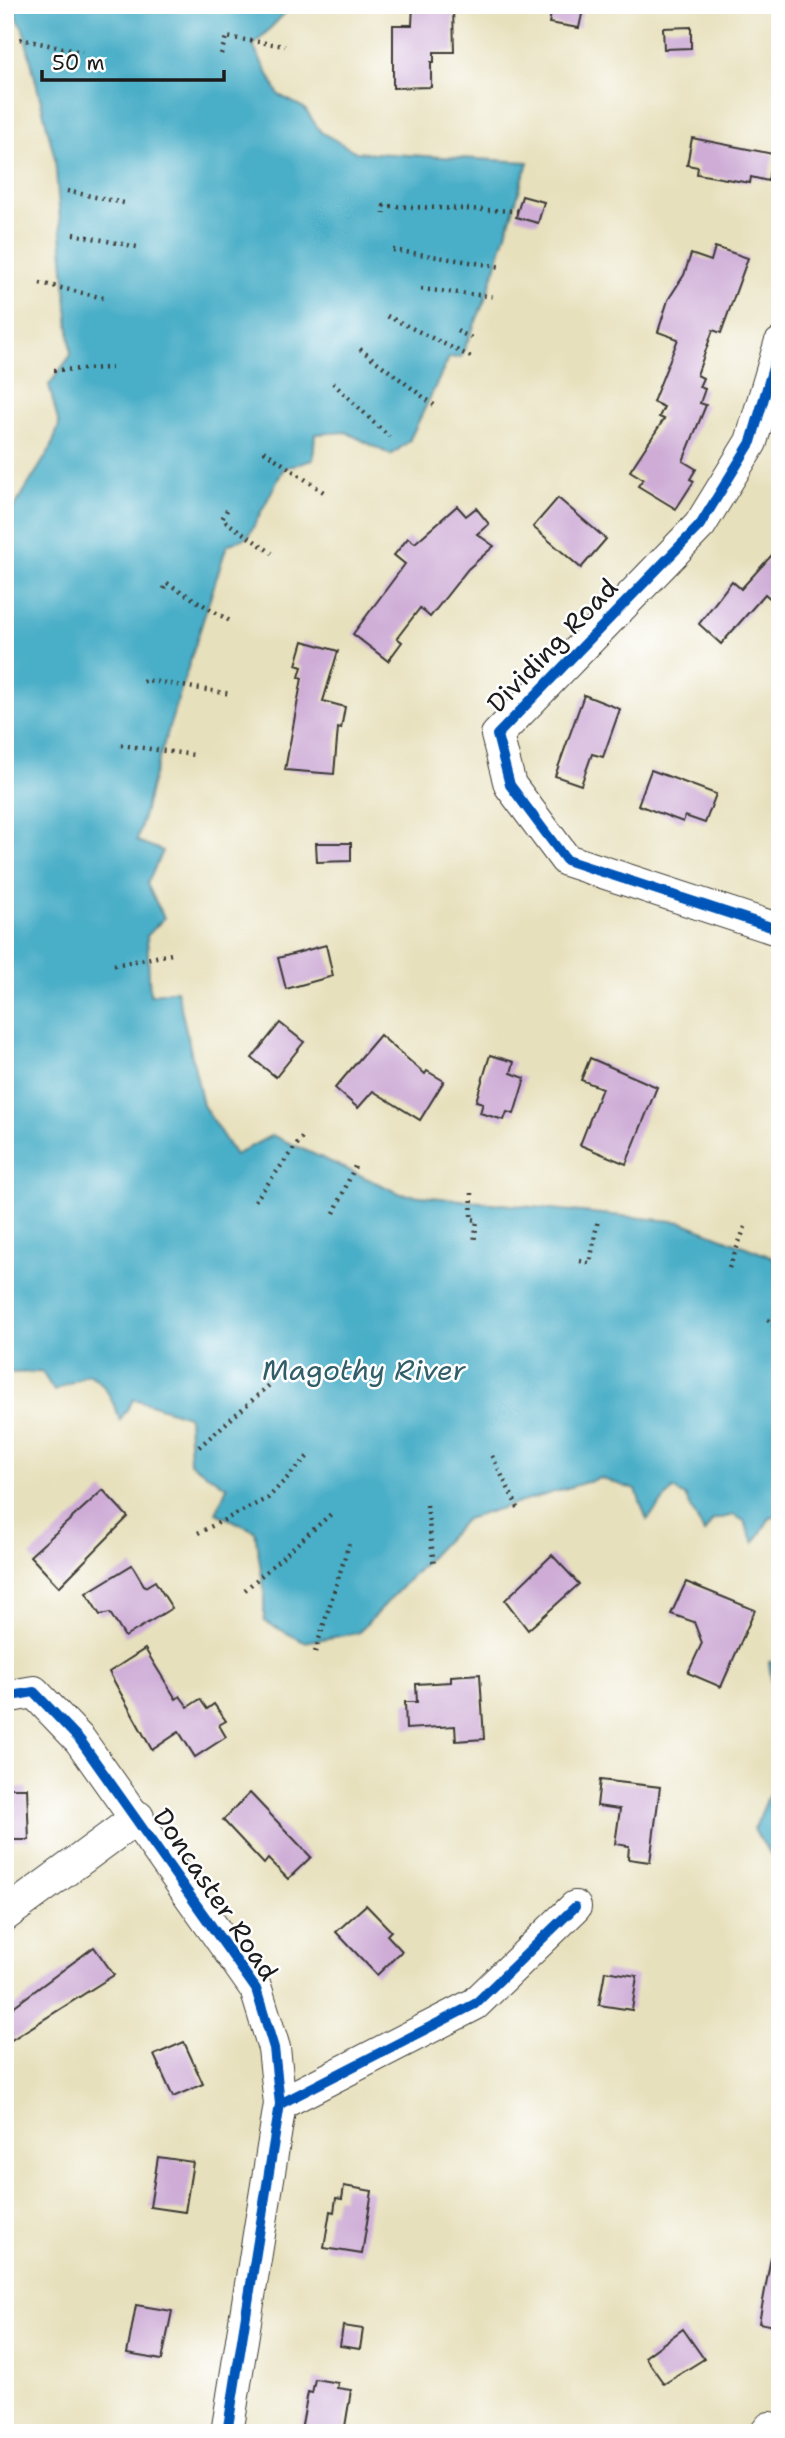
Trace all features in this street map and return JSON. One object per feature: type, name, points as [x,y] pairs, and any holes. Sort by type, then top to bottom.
[{"type":"street","name":"Dividing Road","points":[[780,344],[751,442],[700,525],[496,735],[510,785],[566,860],[780,930]]},
{"type":"street","name":"Doncaster Road","points":[[5,1697],[34,1692],[80,1740],[138,1817],[256,1989],[274,2049],[280,2104],[227,2433]]},
{"type":"street","points":[[5,1915],[138,1817]]},
{"type":"street","points":[[280,2104],[475,2004],[575,1907]]},
{"type":"path","points":[[221,54],[226,37],[285,46]]},
{"type":"path","points":[[20,39],[82,52]]},
{"type":"path","points":[[67,191],[124,203]]},
{"type":"path","points":[[384,214],[384,206],[518,212]]},
{"type":"path","points":[[73,234],[137,247]]},
{"type":"path","points":[[393,250],[502,267]]},
{"type":"path","points":[[40,283],[108,299]]},
{"type":"path","points":[[421,289],[497,297]]},
{"type":"path","points":[[387,316],[472,358]]},
{"type":"path","points":[[457,331],[476,340]]},
{"type":"path","points":[[360,349],[434,405]]},
{"type":"path","points":[[54,370],[113,368]]},
{"type":"path","points":[[333,383],[389,437]]},
{"type":"path","points":[[264,451],[325,493]]},
{"type":"path","points":[[227,510],[222,519],[272,553]]},
{"type":"path","points":[[164,589],[167,583],[230,621]]},
{"type":"path","points":[[143,682],[146,680],[231,694]]},
{"type":"path","points":[[121,745],[194,755]]},
{"type":"path","points":[[114,965],[172,954]]},
{"type":"path","points":[[255,1201],[304,1135]]},
{"type":"path","points":[[334,1213],[356,1164]]},
{"type":"path","points":[[472,1193],[471,1219],[477,1220],[474,1244]]},
{"type":"path","points":[[580,1261],[590,1263],[598,1219]]},
{"type":"path","points":[[729,1268],[745,1227]]},
{"type":"path","points":[[768,1319],[780,1332]]},
{"type":"path","points":[[198,1447],[274,1381]]},
{"type":"path","points":[[198,1533],[268,1498],[308,1456]]},
{"type":"path","points":[[492,1456],[520,1512]]},
{"type":"path","points":[[427,1505],[433,1566]]},
{"type":"path","points":[[245,1590],[331,1514]]},
{"type":"path","points":[[314,1652],[349,1544]]},
{"type":"water","name":"Magothy River","points":[[11,5],[287,5],[288,10],[253,46],[279,95],[304,108],[321,132],[356,152],[528,162],[487,295],[461,357],[449,358],[409,441],[391,455],[346,432],[315,434],[313,460],[284,468],[248,537],[227,545],[153,778],[137,841],[163,851],[147,884],[164,918],[147,936],[150,995],[177,990],[203,1105],[235,1155],[272,1135],[401,1194],[682,1222],[774,1258],[780,1280],[780,1516],[770,1518],[754,1543],[744,1521],[734,1515],[713,1520],[704,1533],[685,1496],[673,1489],[647,1520],[636,1490],[600,1478],[466,1519],[358,1633],[304,1642],[264,1621],[264,1590],[255,1531],[216,1513],[227,1487],[190,1463],[188,1416],[134,1399],[120,1420],[100,1382],[88,1374],[54,1391],[42,1372],[5,1373],[5,522],[51,448],[59,425],[49,385],[71,355],[55,159],[23,29]]},
{"type":"water","points":[[780,1661],[780,1752],[769,1662]]},
{"type":"water","points":[[780,1789],[780,1868],[754,1830],[769,1795]]},
{"type":"building","points":[[413,5],[453,5],[454,52],[434,52],[434,62],[431,62],[431,87],[393,88],[393,25],[412,25]]},
{"type":"building","points":[[553,5],[584,5],[579,28],[549,23]]},
{"type":"building","points":[[691,27],[691,48],[664,49],[663,28]]},
{"type":"building","points":[[692,138],[773,154],[768,181],[751,177],[750,183],[697,174],[698,167],[687,165]]},
{"type":"building","points":[[522,196],[544,202],[538,223],[516,217]]},
{"type":"building","points":[[715,247],[748,258],[721,333],[713,330],[697,375],[703,378],[699,387],[705,389],[700,403],[706,405],[683,461],[696,469],[690,479],[694,481],[676,509],[638,486],[643,479],[630,471],[664,419],[659,417],[664,407],[653,402],[678,339],[658,332],[668,300],[684,275],[691,254],[711,261]]},
{"type":"building","points":[[558,498],[606,539],[581,568],[533,527]]},
{"type":"building","points":[[457,506],[466,516],[476,508],[489,524],[477,534],[494,546],[468,569],[430,617],[420,608],[397,638],[402,642],[388,661],[353,634],[405,564],[394,555],[408,538],[415,543]]},
{"type":"building","points":[[780,546],[780,607],[765,594],[721,644],[699,624],[732,581],[741,589]]},
{"type":"building","points":[[303,641],[338,651],[323,701],[345,707],[341,729],[338,728],[334,774],[285,770],[302,678],[299,677],[302,667],[296,665]]},
{"type":"building","points":[[584,695],[620,709],[603,757],[592,754],[581,785],[555,776]]},
{"type":"building","points":[[651,770],[716,794],[705,823],[685,816],[683,822],[638,805]]},
{"type":"building","points":[[316,843],[351,843],[351,861],[317,862]]},
{"type":"building","points":[[326,945],[333,976],[286,989],[278,958]]},
{"type":"building","points":[[280,1023],[304,1042],[276,1077],[252,1058]]},
{"type":"building","points":[[380,1035],[425,1074],[427,1071],[444,1081],[420,1120],[373,1091],[358,1108],[335,1088]]},
{"type":"building","points":[[490,1055],[514,1062],[511,1073],[525,1078],[514,1114],[507,1112],[504,1120],[480,1113],[483,1103],[476,1101]]},
{"type":"building","points":[[590,1058],[657,1087],[626,1164],[580,1145],[602,1088],[581,1080]]},
{"type":"building","points":[[103,1490],[128,1517],[59,1587],[30,1556]]},
{"type":"building","points":[[552,1555],[579,1584],[528,1630],[505,1600]]},
{"type":"building","points":[[132,1565],[145,1587],[155,1581],[172,1608],[125,1637],[110,1613],[100,1615],[86,1593]]},
{"type":"building","points":[[686,1582],[755,1610],[721,1687],[688,1673],[702,1643],[694,1622],[671,1614]]},
{"type":"building","points":[[145,1649],[176,1699],[180,1696],[188,1707],[200,1699],[207,1709],[214,1704],[226,1721],[219,1725],[226,1737],[195,1757],[179,1732],[152,1750],[109,1672]]},
{"type":"building","points":[[480,1674],[484,1739],[456,1741],[455,1726],[406,1729],[405,1702],[417,1702],[416,1684],[451,1682],[451,1676]]},
{"type":"building","points":[[600,1780],[660,1787],[650,1862],[628,1859],[629,1846],[615,1844],[620,1809],[597,1806]]},
{"type":"building","points":[[5,1788],[27,1788],[29,1840],[5,1840]]},
{"type":"building","points":[[250,1793],[311,1857],[288,1879],[268,1859],[264,1864],[223,1820]]},
{"type":"building","points":[[366,1905],[391,1931],[387,1935],[402,1951],[377,1975],[336,1932]]},
{"type":"building","points":[[94,1947],[114,1975],[5,2044],[5,2013]]},
{"type":"building","points":[[605,1971],[637,1976],[632,2010],[599,2005]]},
{"type":"building","points":[[184,2042],[203,2084],[173,2097],[154,2055]]},
{"type":"building","points":[[158,2157],[193,2162],[185,2212],[150,2207]]},
{"type":"building","points":[[344,2186],[372,2191],[362,2254],[324,2248],[330,2211],[334,2212],[336,2198],[342,2199]]},
{"type":"building","points":[[771,2257],[780,2258],[780,2327],[759,2323]]},
{"type":"building","points":[[136,2305],[172,2311],[162,2360],[127,2354]]},
{"type":"building","points":[[343,2326],[363,2329],[360,2349],[340,2346]]},
{"type":"building","points":[[683,2329],[704,2359],[664,2384],[645,2357]]},
{"type":"building","points":[[315,2379],[338,2383],[337,2388],[351,2390],[344,2433],[301,2430],[308,2392],[312,2393]]},
{"type":"cycle path","points":[[780,344],[751,442],[700,525],[497,735],[510,785],[566,860],[780,930]]},
{"type":"cycle path","points":[[5,1697],[34,1692],[80,1740],[256,1989],[274,2048],[280,2104],[227,2433]]},
{"type":"cycle path","points":[[280,2104],[475,2004],[575,1907]]}]
